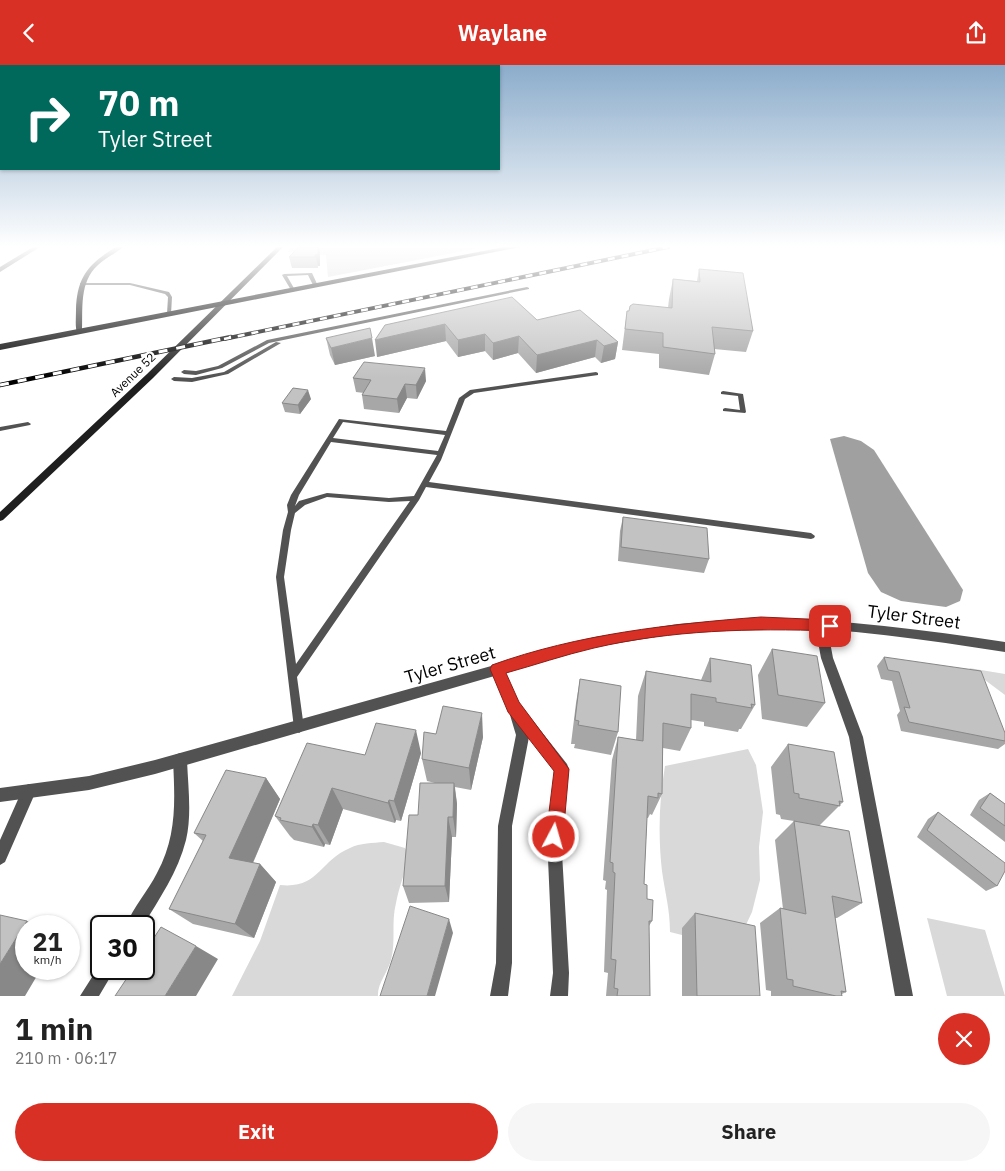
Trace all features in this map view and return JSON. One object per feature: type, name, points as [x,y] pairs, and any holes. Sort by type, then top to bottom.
[{"type":"main road","points":[[79,332],[82,290]]},
{"type":"main road","name":"Avenue 52","points":[[0,518],[237,290]]},
{"type":"main road","points":[[0,347],[293,291]]},
{"type":"street","name":"Tyler Street","points":[[0,795],[89,783],[299,728],[595,642],[650,633],[701,626],[761,623],[886,629],[1005,647]]},
{"type":"street","points":[[820,626],[827,658],[856,737],[900,992]]},
{"type":"street","points":[[497,669],[514,707],[523,735],[506,826],[504,963],[499,996]]},
{"type":"street","points":[[514,707],[562,769],[554,837],[561,973],[559,996]]},
{"type":"street","points":[[141,915],[158,887],[177,847],[182,801],[180,760]]},
{"type":"street","points":[[0,857],[29,791]]},
{"type":"street","points":[[89,996],[99,980]]},
{"type":"lane","points":[[157,290],[167,293],[170,297],[169,314]]},
{"type":"lane","points":[[184,372],[209,371],[231,363],[267,342],[291,339],[516,290]]},
{"type":"lane","points":[[174,379],[210,377],[239,366],[265,349],[291,339]]},
{"type":"lane","points":[[231,363],[239,366]]},
{"type":"lane","points":[[294,674],[416,498],[440,453],[462,398],[472,391],[596,374]]},
{"type":"lane","points":[[723,393],[741,395],[743,412],[725,410]]},
{"type":"lane","points":[[299,728],[294,674],[280,577],[287,530],[292,513],[291,505],[295,495],[341,420],[448,433]]},
{"type":"lane","points":[[0,429],[28,424]]},
{"type":"lane","points":[[330,440],[440,453]]},
{"type":"lane","points":[[424,484],[811,536]]},
{"type":"lane","points":[[292,513],[302,503],[327,495],[389,500],[416,498]]},
{"type":"shaded area","points":[[844,436],[861,441],[874,450],[963,590],[960,601],[946,607],[901,601],[881,592],[868,573],[830,439]]},
{"type":"shaded area","points":[[969,668],[1005,674],[1005,695]]},
{"type":"shaded area","points":[[748,749],[756,765],[763,812],[759,847],[760,880],[752,912],[744,929],[682,928],[682,935],[670,932],[660,845],[660,805],[665,766]]},
{"type":"shaded area","points":[[384,842],[405,848],[409,854],[395,910],[390,965],[379,987],[378,996],[232,996],[260,941],[280,885],[303,883],[318,873],[340,853],[354,846]]},
{"type":"shaded area","points":[[927,918],[985,930],[1005,996],[947,996]]},
{"type":"building","points":[[673,290],[746,290],[753,331],[712,327],[715,354],[663,347],[663,333],[625,329],[627,311],[629,311],[630,306],[633,304],[672,308]]},
{"type":"building","points":[[512,297],[537,320],[580,310],[618,342],[604,346],[597,340],[537,355],[519,336],[493,343],[485,334],[458,340],[445,324],[375,340],[385,325]]},
{"type":"building","points":[[370,328],[372,338],[331,348],[326,338]]},
{"type":"building","points":[[364,362],[425,368],[416,385],[405,384],[397,399],[362,395],[371,380],[353,378]]},
{"type":"building","points":[[293,388],[308,390],[298,405],[282,403]]},
{"type":"building","points":[[623,517],[707,528],[709,559],[621,547]]},
{"type":"building","points":[[772,649],[817,656],[825,703],[778,695]]},
{"type":"building","points":[[884,657],[981,671],[1005,733],[1005,741],[909,722],[904,707],[910,708],[899,672],[888,670]]},
{"type":"building","points":[[710,658],[751,665],[755,705],[751,704],[752,708],[716,702],[716,698],[691,694],[691,728],[663,723],[662,794],[658,793],[658,798],[648,796],[644,884],[647,885],[647,899],[653,900],[652,921],[649,921],[650,996],[617,996],[618,989],[614,988],[616,960],[611,959],[615,873],[613,872],[613,863],[610,862],[618,737],[643,741],[646,671],[711,682]]},
{"type":"building","points":[[580,679],[621,686],[618,732],[578,725],[579,721],[575,720]]},
{"type":"building","points":[[443,706],[482,713],[469,768],[422,759],[424,732],[436,734]]},
{"type":"building","points":[[376,723],[416,730],[394,801],[389,800],[388,803],[332,788],[318,825],[313,824],[312,827],[280,820],[281,818],[275,816],[307,743],[365,755]]},
{"type":"building","points":[[788,744],[834,752],[843,802],[839,801],[840,806],[799,798],[799,794],[794,793]]},
{"type":"building","points":[[226,770],[266,778],[229,858],[260,864],[235,924],[169,909],[206,835],[194,833]]},
{"type":"building","points":[[420,783],[454,783],[453,817],[448,817],[445,886],[403,886],[409,815],[418,815]]},
{"type":"building","points":[[990,793],[1005,804],[1005,826],[980,808]]},
{"type":"building","points":[[938,812],[1005,863],[1005,871],[997,886],[927,830]]},
{"type":"building","points":[[794,821],[849,831],[862,903],[832,896],[846,992],[841,991],[842,996],[793,986],[793,980],[787,979],[780,908],[806,914]]},
{"type":"building","points":[[410,906],[449,919],[427,996],[380,996]]},
{"type":"building","points":[[695,913],[755,926],[760,996],[697,996]]},
{"type":"building","points":[[0,915],[15,918],[15,940],[0,964]]},
{"type":"building","points":[[161,927],[196,946],[165,996],[115,996],[126,980],[155,980],[155,936]]},
{"type":"railway","points":[[224,339],[458,290]]},
{"type":"railway","points":[[0,385],[231,337]]},
{"type":"route","points":[[554,837],[562,769],[514,707],[497,669],[595,642],[684,628],[761,623],[830,626]]}]
